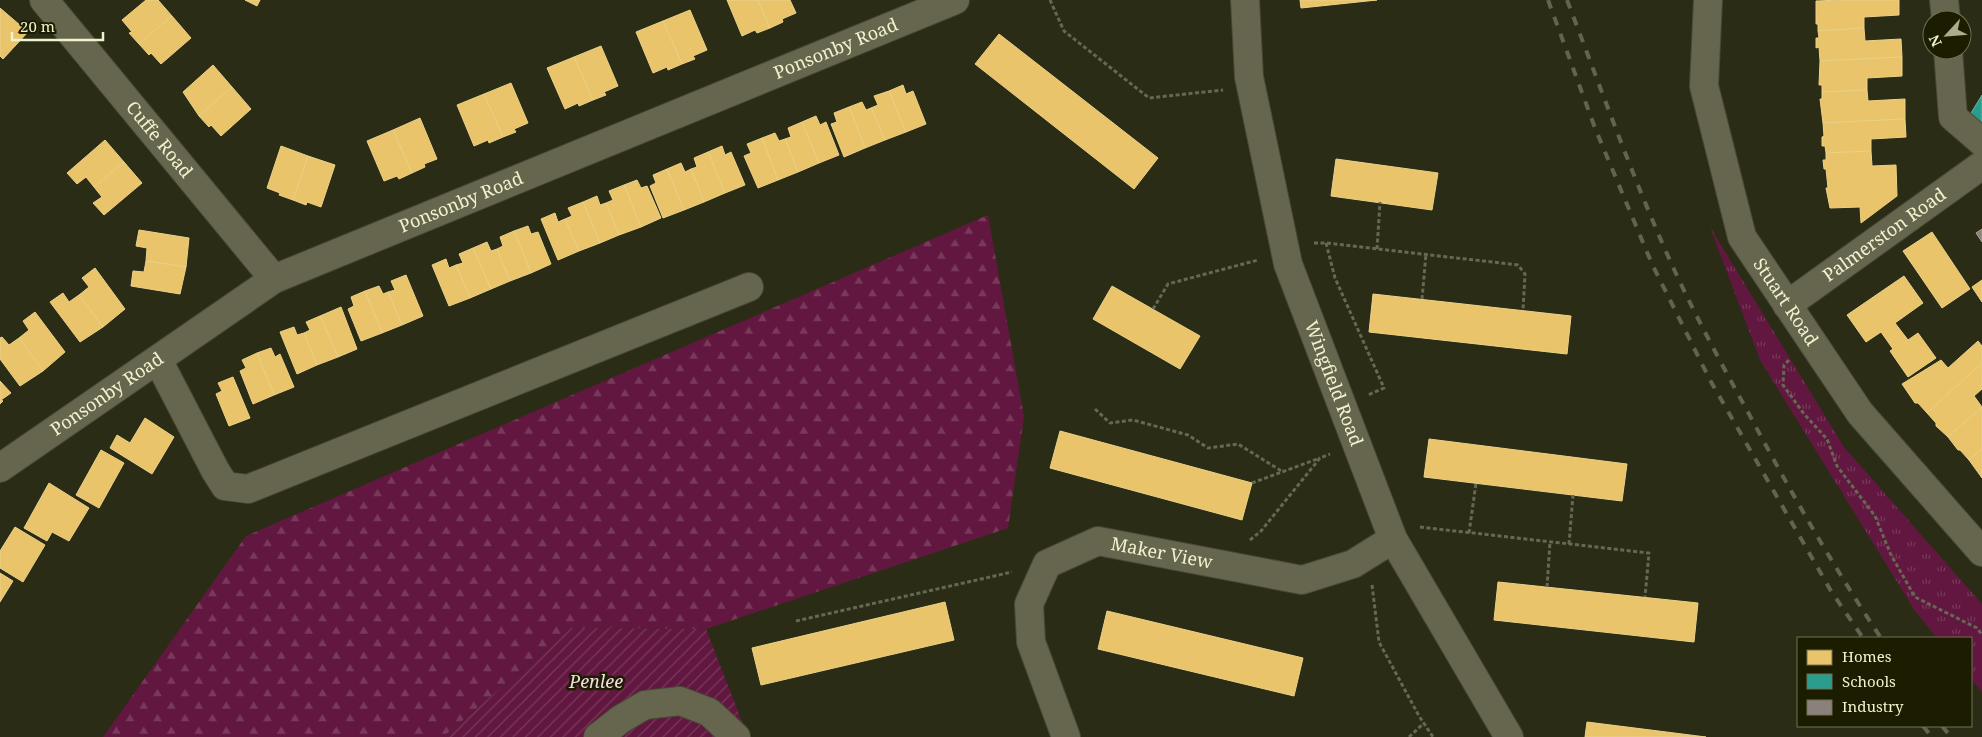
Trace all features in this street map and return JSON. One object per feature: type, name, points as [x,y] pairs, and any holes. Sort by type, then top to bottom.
[{"type":"street","name":"Cuffe Road","points":[[44,0],[274,279]]},
{"type":"street","name":"Ponsonby Road","points":[[0,468],[274,279],[955,0]]},
{"type":"street","name":"Wingfield Road","points":[[1245,0],[1250,87],[1288,264],[1390,532],[1509,737]]},
{"type":"street","name":"Stuart Road","points":[[1708,0],[1704,86],[1742,237],[1860,413],[1982,552]]},
{"type":"street","points":[[1949,60],[1952,117],[1982,142]]},
{"type":"street","name":"Palmerston Road","points":[[1787,305],[1982,165]]},
{"type":"street","points":[[158,360],[225,486],[248,489],[749,287]]},
{"type":"street","name":"Maker View","points":[[1066,737],[1031,642],[1029,604],[1047,564],[1098,542],[1302,580],[1353,564],[1369,554],[1390,532]]},
{"type":"street","points":[[598,737],[621,719],[645,705],[680,701],[709,712],[736,737]]},
{"type":"path","points":[[1050,0],[1064,31],[1149,98],[1250,87]]},
{"type":"path","points":[[1377,249],[1380,202]]},
{"type":"path","points":[[1326,243],[1335,278],[1384,388],[1342,406]]},
{"type":"path","points":[[1153,309],[1168,284],[1284,248],[1326,243],[1518,265],[1525,274],[1523,310]]},
{"type":"path","points":[[1422,299],[1426,254]]},
{"type":"path","points":[[1783,385],[1804,414],[1827,439],[1836,466],[1875,516],[1891,555],[1915,597],[1977,628],[1982,635]]},
{"type":"path","points":[[1095,409],[1110,423],[1133,420],[1188,435],[1208,448],[1238,444],[1283,472]]},
{"type":"path","points":[[1252,483],[1356,444]]},
{"type":"path","points":[[1213,563],[1245,545],[1261,530],[1320,458]]},
{"type":"path","points":[[1469,533],[1476,483]]},
{"type":"path","points":[[1569,544],[1573,495]]},
{"type":"path","points":[[1390,532],[1469,533],[1649,553],[1645,597]]},
{"type":"path","points":[[1547,587],[1550,542]]},
{"type":"path","points":[[1369,554],[1379,642],[1433,737]]},
{"type":"path","points":[[796,621],[1012,572],[1038,583]]},
{"type":"path","points":[[1409,737],[1424,723]]},
{"type":"green space","points":[[988,215],[1024,417],[1008,528],[706,629],[571,628],[443,737],[103,737],[246,536]]},
{"type":"green space","points":[[1710,227],[1844,447],[1982,604],[1982,692],[1972,680],[1972,637],[1936,637],[1915,611],[1760,360]]},
{"type":"green space","name":"Penlee","points":[[571,628],[706,629],[748,737],[443,737]]},
{"type":"building: Homes","points":[[146,0],[158,0],[172,16],[139,44],[129,33],[132,32],[122,20]]},
{"type":"building: Homes","points":[[245,0],[260,0],[257,6]]},
{"type":"building: Homes","points":[[727,0],[758,0],[770,28],[757,33],[755,30],[742,36]]},
{"type":"building: Homes","points":[[758,0],[790,0],[796,13],[782,19],[783,22],[770,28]]},
{"type":"building: Homes","points":[[1300,0],[1377,0],[1301,8]]},
{"type":"building: Homes","points":[[1899,0],[1899,15],[1864,17],[1864,28],[1818,31],[1818,24],[1816,24],[1816,1]]},
{"type":"building: Homes","points":[[0,8],[28,32],[3,59],[0,56]]},
{"type":"building: Homes","points":[[690,10],[707,50],[693,56],[695,59],[682,64],[663,21]]},
{"type":"building: Homes","points":[[172,16],[191,38],[161,64],[139,44]]},
{"type":"building: Homes","points":[[663,21],[682,64],[668,70],[667,67],[653,73],[636,32]]},
{"type":"building: Homes","points":[[1864,28],[1865,41],[1901,39],[1902,57],[1820,61],[1819,47],[1816,48],[1816,38],[1819,38],[1818,31]]},
{"type":"building: Homes","points":[[999,34],[1158,158],[1134,189],[975,64]]},
{"type":"building: Homes","points":[[601,46],[618,86],[604,92],[606,95],[593,100],[574,57]]},
{"type":"building: Homes","points":[[574,57],[593,100],[579,106],[578,103],[565,109],[547,68]]},
{"type":"building: Homes","points":[[1902,57],[1902,76],[1867,78],[1867,90],[1822,92],[1822,85],[1819,85],[1820,61]]},
{"type":"building: Homes","points":[[213,65],[232,87],[199,116],[183,92]]},
{"type":"building: Homes","points":[[511,83],[528,123],[514,129],[516,132],[503,137],[484,94]]},
{"type":"building: Homes","points":[[903,85],[906,94],[913,91],[926,124],[906,132],[889,91]]},
{"type":"building: Homes","points":[[232,87],[251,109],[221,136],[199,116]]},
{"type":"building: Homes","points":[[1867,90],[1868,101],[1905,99],[1905,119],[1823,123],[1820,99],[1822,99],[1822,92]]},
{"type":"building: Homes","points":[[889,91],[906,132],[885,140],[871,108],[878,105],[874,96]]},
{"type":"building: Homes","points":[[484,94],[503,137],[489,143],[488,140],[474,146],[457,105]]},
{"type":"building: Homes","points":[[862,102],[866,110],[871,108],[885,140],[865,148],[849,107]]},
{"type":"building: Homes","points":[[849,107],[865,148],[844,157],[831,124],[837,122],[834,113]]},
{"type":"building: Homes","points":[[816,116],[820,125],[826,122],[839,155],[819,163],[802,122]]},
{"type":"building: Homes","points":[[420,118],[437,159],[424,164],[425,167],[412,173],[393,130]]},
{"type":"building: Homes","points":[[1905,119],[1906,137],[1871,139],[1871,151],[1826,153],[1825,146],[1822,146],[1822,137],[1824,136],[1823,123]]},
{"type":"building: Homes","points":[[802,122],[819,163],[798,172],[785,139],[791,137],[788,128]]},
{"type":"building: Homes","points":[[393,130],[412,173],[399,179],[397,176],[384,181],[367,141]]},
{"type":"building: Homes","points":[[775,133],[779,141],[785,139],[798,172],[778,180],[762,138]]},
{"type":"building: Homes","points":[[762,138],[778,180],[758,188],[744,156],[751,153],[747,144]]},
{"type":"building: Homes","points":[[105,140],[124,162],[94,187],[86,177],[77,184],[67,173]]},
{"type":"building: Homes","points":[[281,146],[308,156],[293,200],[267,188]]},
{"type":"building: Homes","points":[[722,146],[725,155],[731,152],[745,185],[725,193],[708,152]]},
{"type":"building: Homes","points":[[1871,151],[1872,166],[1896,165],[1897,196],[1861,223],[1860,207],[1830,208],[1826,188],[1828,188],[1826,169],[1824,169],[1823,160],[1826,160],[1826,153]]},
{"type":"building: Homes","points":[[708,152],[725,193],[704,202],[691,169],[697,167],[694,158]]},
{"type":"building: Homes","points":[[308,156],[335,165],[321,207],[307,202],[306,205],[293,200]]},
{"type":"building: Homes","points":[[1336,159],[1438,173],[1432,210],[1331,196]]},
{"type":"building: Homes","points":[[124,162],[142,183],[104,215],[93,203],[102,197],[94,187]]},
{"type":"building: Homes","points":[[681,163],[685,172],[691,169],[704,202],[684,210],[667,169]]},
{"type":"building: Homes","points":[[667,169],[684,210],[663,218],[650,186],[656,183],[653,175]]},
{"type":"building: Homes","points":[[637,180],[641,188],[647,186],[661,218],[641,227],[624,185]]},
{"type":"building: Homes","points":[[624,185],[641,227],[619,235],[606,203],[613,200],[609,191]]},
{"type":"building: Homes","points":[[597,196],[600,205],[606,203],[619,235],[600,243],[583,202]]},
{"type":"building: Homes","points":[[583,202],[600,243],[579,251],[565,219],[572,216],[568,208]]},
{"type":"building: Homes","points":[[555,213],[558,222],[565,219],[579,251],[558,260],[541,219]]},
{"type":"building: Homes","points":[[528,226],[531,234],[538,232],[551,264],[531,273],[514,231]]},
{"type":"building: Homes","points":[[139,230],[189,238],[186,267],[146,261],[147,248],[136,246]]},
{"type":"building: Homes","points":[[514,231],[531,273],[510,281],[497,249],[503,246],[500,237]]},
{"type":"building: Homes","points":[[1932,232],[1970,289],[1942,308],[1903,251]]},
{"type":"building: Homes","points":[[487,242],[491,251],[497,249],[510,281],[491,289],[473,248]]},
{"type":"building: Homes","points":[[473,248],[491,289],[470,298],[456,265],[463,263],[459,254]]},
{"type":"building: Homes","points":[[446,259],[449,268],[456,265],[470,298],[449,306],[432,265]]},
{"type":"building: Homes","points":[[146,261],[186,267],[180,294],[131,286],[133,271],[144,272]]},
{"type":"building: Homes","points":[[95,268],[125,309],[103,327],[79,295],[89,287],[82,278]]},
{"type":"building: Homes","points":[[406,275],[423,316],[402,325],[388,292],[395,290],[391,281]]},
{"type":"building: Homes","points":[[1904,276],[1923,303],[1895,323],[1908,340],[1918,333],[1936,358],[1908,377],[1890,351],[1893,349],[1881,332],[1866,342],[1847,315]]},
{"type":"building: Homes","points":[[1982,280],[1982,302],[1972,287]]},
{"type":"building: Homes","points":[[379,286],[383,294],[388,292],[402,325],[382,333],[365,291]]},
{"type":"building: Homes","points":[[1112,286],[1200,336],[1180,369],[1093,319]]},
{"type":"building: Homes","points":[[365,291],[382,333],[361,341],[348,309],[354,306],[351,297]]},
{"type":"building: Homes","points":[[63,293],[69,302],[79,295],[103,327],[80,342],[50,302]]},
{"type":"building: Homes","points":[[1373,294],[1571,316],[1567,354],[1369,332]]},
{"type":"building: Homes","points":[[341,307],[357,349],[338,357],[320,316]]},
{"type":"building: Homes","points":[[35,312],[65,352],[43,371],[19,338],[29,330],[23,321]]},
{"type":"building: Homes","points":[[320,316],[338,357],[317,365],[304,333],[310,330],[306,322]]},
{"type":"building: Homes","points":[[294,327],[297,335],[304,333],[317,365],[297,374],[280,332]]},
{"type":"building: Homes","points":[[2,337],[9,345],[19,338],[43,371],[20,386],[0,359],[0,338]]},
{"type":"building: Homes","points":[[1978,341],[1982,346],[1982,363],[1927,413],[1918,403],[1915,403],[1902,384],[1941,360],[1948,368]]},
{"type":"building: Homes","points":[[271,348],[275,357],[280,354],[294,387],[274,395],[257,353]]},
{"type":"building: Homes","points":[[257,353],[274,395],[253,404],[240,371],[246,368],[242,360]]},
{"type":"building: Homes","points":[[1982,363],[1982,389],[1974,396],[1982,407],[1948,437],[1936,426],[1936,423],[1927,413]]},
{"type":"building: Homes","points":[[233,377],[250,418],[229,426],[216,394],[222,391],[218,383]]},
{"type":"building: Homes","points":[[0,381],[11,393],[1,400],[3,401],[0,404]]},
{"type":"building: Homes","points":[[1982,407],[1982,449],[1969,460],[1948,437]]},
{"type":"building: Homes","points":[[145,418],[174,437],[152,474],[110,448],[117,435],[130,443]]},
{"type":"building: Homes","points":[[1060,431],[1252,483],[1242,520],[1050,468]]},
{"type":"building: Homes","points":[[1429,439],[1627,464],[1622,501],[1424,477]]},
{"type":"building: Homes","points":[[1982,449],[1982,478],[1969,460]]},
{"type":"building: Homes","points":[[101,450],[124,463],[99,508],[76,495]]},
{"type":"building: Homes","points":[[49,483],[89,508],[69,541],[52,532],[47,541],[24,528]]},
{"type":"building: Homes","points":[[15,527],[45,545],[23,582],[0,568],[0,551]]},
{"type":"building: Homes","points":[[0,573],[13,581],[0,602]]},
{"type":"building: Homes","points":[[1498,582],[1698,603],[1694,642],[1494,620]]},
{"type":"building: Homes","points":[[945,602],[954,640],[761,685],[752,648]]},
{"type":"building: Homes","points":[[1107,611],[1303,658],[1294,696],[1098,649]]},
{"type":"building: Homes","points":[[1587,722],[1706,737],[1585,737]]},
{"type":"building: Schools","points":[[1982,95],[1982,129],[1968,118]]},
{"type":"building: Industry","points":[[1982,229],[1982,242],[1976,233]]},
{"type":"railway","points":[[1548,0],[1595,128],[1652,264],[1710,380],[1831,591],[1862,637]]},
{"type":"railway","points":[[1567,0],[1641,193],[1687,296],[1717,356],[1796,500],[1880,637]]},
{"type":"railway","points":[[1924,727],[1932,737]]},
{"type":"railway","points":[[1943,727],[1951,737]]}]
